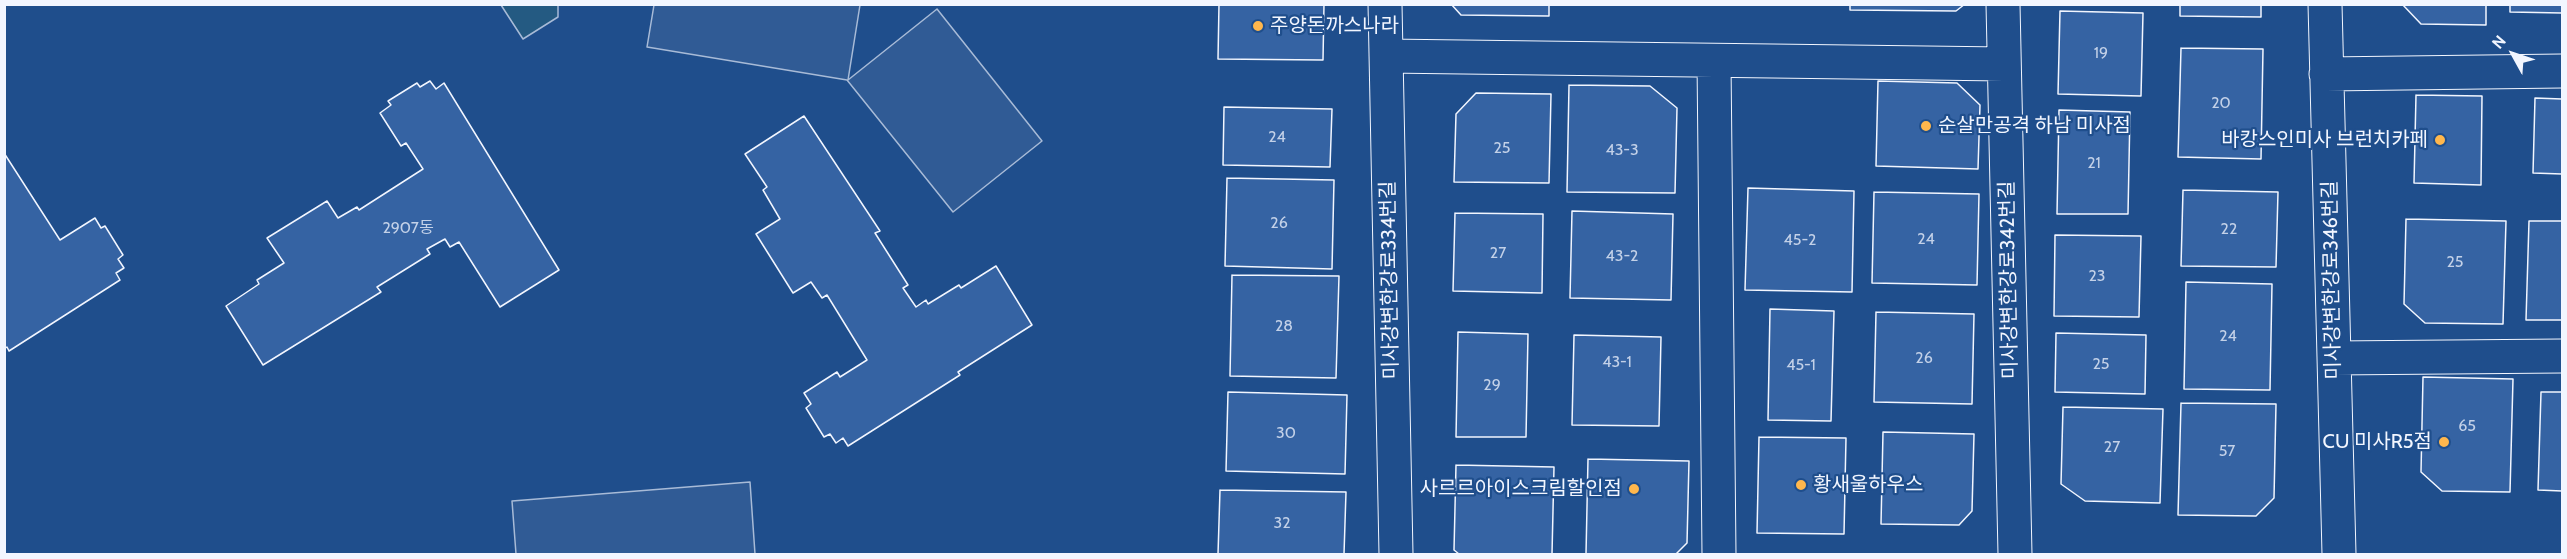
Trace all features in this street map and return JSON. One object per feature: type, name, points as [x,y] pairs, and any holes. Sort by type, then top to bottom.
[{"type":"street","name":"미사강변한강로334번길","points":[[1385,4],[1396,555]]},
{"type":"street","name":"미사강변한강로342번길","points":[[2003,4],[2015,555]]},
{"type":"street","name":"미사강변한강로346번길","points":[[2325,4],[2339,555]]},
{"type":"street","points":[[1386,56],[2004,64]]},
{"type":"street","points":[[1714,61],[1719,555]]},
{"type":"street","points":[[2326,74],[2562,70]]},
{"type":"street","points":[[2334,358],[2562,356]]},
{"type":"shaded area","points":[[501,5],[558,5],[558,17],[523,39]]},
{"type":"shaded area","points":[[654,5],[860,5],[848,80],[937,9],[1042,141],[953,212],[847,80],[647,47]]},
{"type":"shaded area","points":[[750,482],[755,554],[516,554],[512,501]]},
{"type":"building","points":[[1219,4],[1324,4],[1323,60],[1218,59]]},
{"type":"building","points":[[1451,4],[1549,4],[1549,16],[1461,15]]},
{"type":"building","points":[[1850,4],[1965,4],[1956,11],[1850,10]]},
{"type":"building","points":[[2180,4],[2261,4],[2261,17],[2180,16]]},
{"type":"building","points":[[2402,4],[2486,4],[2486,25],[2421,24]]},
{"type":"building","points":[[2510,4],[2562,4],[2562,13],[2510,12]]},
{"type":"building","points":[[2060,11],[2143,13],[2141,96],[2058,94]]},
{"type":"building","points":[[2181,48],[2263,49],[2261,159],[2178,157]]},
{"type":"building","points":[[430,81],[436,89],[444,83],[559,270],[500,307],[459,242],[450,247],[445,239],[427,249],[430,254],[377,287],[381,292],[263,365],[226,306],[259,284],[257,280],[284,263],[267,238],[327,201],[338,218],[357,207],[359,210],[423,169],[406,143],[401,146],[380,113],[391,105],[388,101],[417,83],[420,87]]},
{"type":"building","points":[[1878,81],[1957,83],[1980,105],[1978,169],[1876,166]]},
{"type":"building","points":[[1569,85],[1650,86],[1677,108],[1675,193],[1567,192]]},
{"type":"building","points":[[1476,93],[1551,94],[1549,183],[1454,182],[1456,114]]},
{"type":"building","points":[[2416,95],[2482,96],[2481,185],[2414,183]]},
{"type":"building","points":[[2535,98],[2562,99],[2562,174],[2533,173]]},
{"type":"building","points":[[1224,107],[1332,109],[1330,167],[1223,165]]},
{"type":"building","points":[[2059,110],[2130,112],[2128,214],[2057,214]]},
{"type":"building","points":[[804,116],[880,231],[875,233],[908,285],[903,288],[916,307],[926,300],[928,304],[959,285],[961,288],[996,266],[1032,325],[958,372],[960,375],[848,446],[843,438],[836,443],[830,434],[824,437],[806,408],[811,404],[804,393],[837,372],[840,377],[867,360],[827,295],[822,298],[811,282],[793,293],[756,234],[780,219],[763,190],[767,187],[745,154]]},
{"type":"building","points":[[4,153],[60,240],[95,218],[101,228],[105,226],[123,255],[118,259],[124,268],[116,273],[120,280],[9,351],[7,347],[4,349]]},
{"type":"building","points":[[1227,178],[1334,180],[1332,269],[1225,266]]},
{"type":"building","points":[[1748,188],[1854,191],[1852,292],[1745,290]]},
{"type":"building","points":[[2183,190],[2278,192],[2276,267],[2181,266]]},
{"type":"building","points":[[1874,192],[1979,194],[1977,285],[1872,283]]},
{"type":"building","points":[[1572,211],[1673,214],[1671,300],[1570,298]]},
{"type":"building","points":[[1455,213],[1543,214],[1542,293],[1453,291]]},
{"type":"building","points":[[2406,219],[2506,221],[2503,324],[2425,323],[2404,304]]},
{"type":"building","points":[[2529,221],[2562,221],[2562,320],[2526,320]]},
{"type":"building","points":[[2055,235],[2141,236],[2139,317],[2054,316]]},
{"type":"building","points":[[1232,275],[1339,276],[1336,378],[1230,376]]},
{"type":"building","points":[[2186,282],[2272,284],[2270,390],[2184,389]]},
{"type":"building","points":[[1770,309],[1834,311],[1831,421],[1768,420]]},
{"type":"building","points":[[1876,312],[1974,314],[1972,404],[1874,402]]},
{"type":"building","points":[[1458,332],[1528,334],[1526,437],[1456,437]]},
{"type":"building","points":[[2056,333],[2146,335],[2145,394],[2055,392]]},
{"type":"building","points":[[1574,335],[1661,337],[1659,426],[1572,425]]},
{"type":"building","points":[[2423,377],[2513,379],[2510,492],[2442,491],[2421,472]]},
{"type":"building","points":[[1228,392],[1347,395],[1345,474],[1226,471]]},
{"type":"building","points":[[2541,392],[2562,392],[2562,491],[2538,490]]},
{"type":"building","points":[[2181,403],[2276,404],[2274,498],[2256,516],[2178,515]]},
{"type":"building","points":[[2063,407],[2163,409],[2160,503],[2085,501],[2061,484]]},
{"type":"building","points":[[1883,432],[1974,434],[1972,511],[1959,525],[1881,524]]},
{"type":"building","name":"황새울하우스","points":[[1759,437],[1846,438],[1844,534],[1757,533]]},
{"type":"building","points":[[1588,459],[1689,461],[1687,543],[1676,554],[1586,554]]},
{"type":"building","points":[[1456,465],[1554,467],[1552,554],[1459,554],[1454,550]]},
{"type":"building","points":[[1220,490],[1346,492],[1344,554],[1218,554]]},
{"type":"place","name":"주양돈까스나라","points":[[1258,26]]},
{"type":"place","name":"순살만공격 하남 미사점","points":[[1926,126]]},
{"type":"place","name":"바캉스인미사 브런치카페","points":[[2440,140]]},
{"type":"place","name":"CU 미사R5점","points":[[2444,442]]},
{"type":"place","name":"황새울하우스","points":[[1801,485]]},
{"type":"place","name":"사르르아이스크림할인점","points":[[1634,489]]}]
